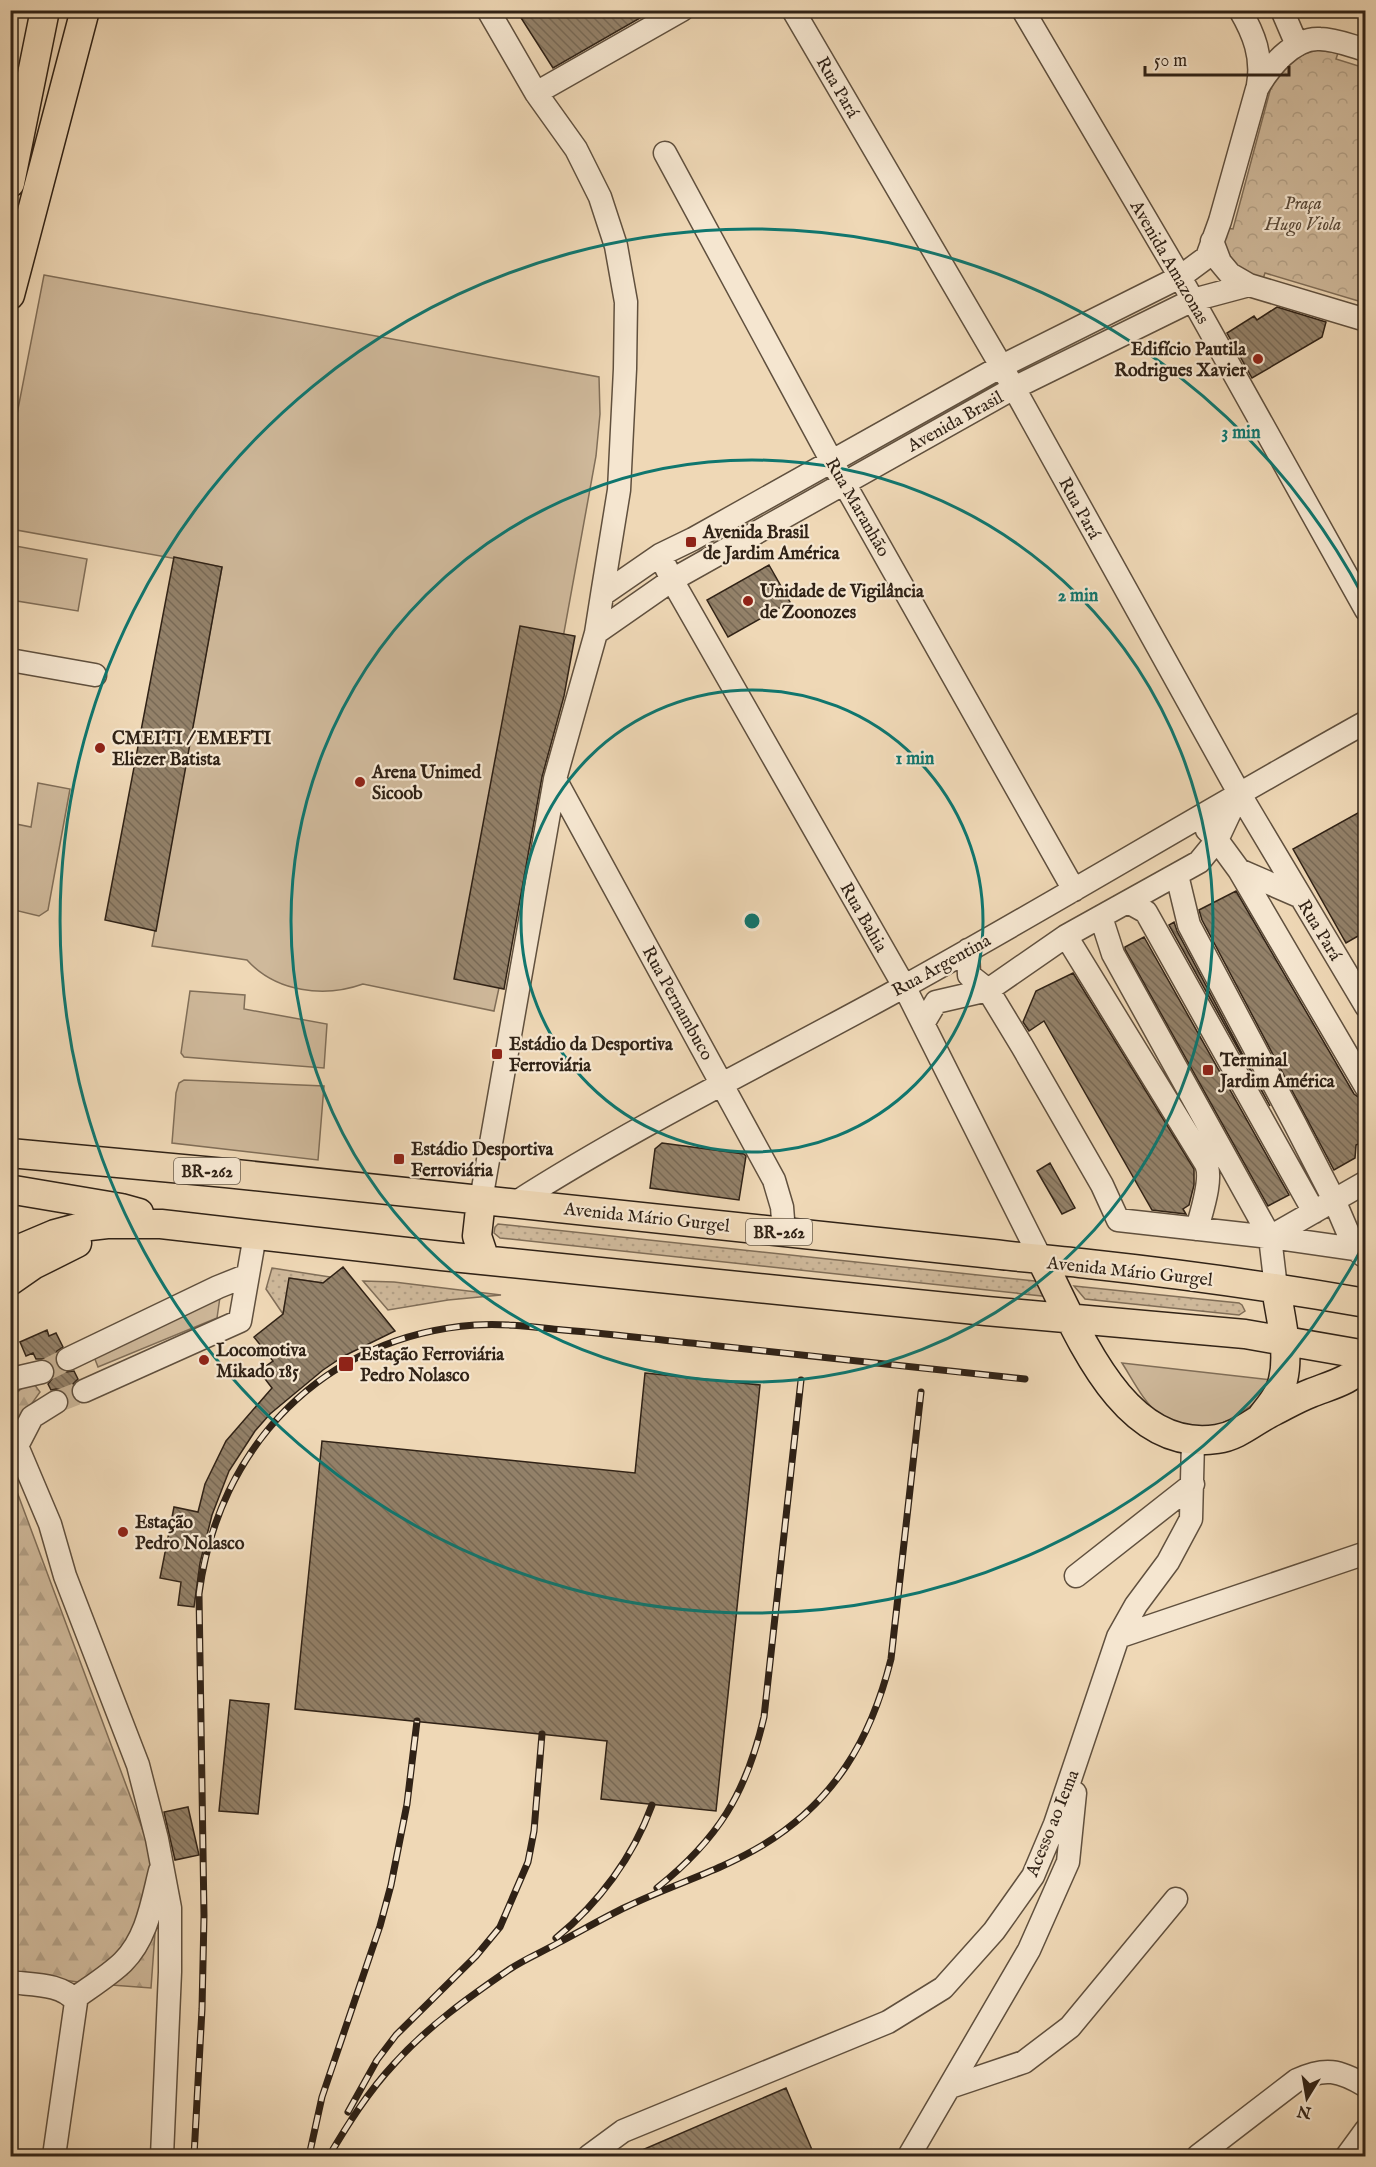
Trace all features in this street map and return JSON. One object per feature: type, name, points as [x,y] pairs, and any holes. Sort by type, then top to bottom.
[{"type":"main road","points":[[10,183],[45,10]]},
{"type":"main road","points":[[10,293],[65,10]]},
{"type":"main road","points":[[10,293],[84,10]]},
{"type":"main road","name":"Avenida Mário Gurgel","points":[[19,1154],[152,1165],[1087,1264],[1275,1288],[1365,1303]]},
{"type":"main road","points":[[12,1190],[152,1165]]},
{"type":"main road","points":[[12,1190],[121,1208],[190,1228]]},
{"type":"main road","points":[[481,1200],[477,1236],[485,1260]]},
{"type":"main road","points":[[10,1253],[56,1234],[81,1227],[107,1224],[161,1224],[485,1260],[1245,1334],[1365,1355]]},
{"type":"main road","points":[[10,1281],[41,1260],[84,1240],[124,1228],[161,1224]]},
{"type":"main road","points":[[1042,1261],[1099,1371],[1126,1404],[1155,1428],[1169,1436],[1193,1442],[1220,1439],[1243,1430],[1263,1416],[1310,1393],[1344,1381],[1365,1363]]},
{"type":"main road","points":[[1263,1416],[1283,1382],[1286,1365],[1275,1288]]},
{"type":"street","points":[[481,1200],[555,779],[596,633],[603,595],[619,490],[626,302],[616,246],[600,196],[576,149],[536,93],[488,10]]},
{"type":"street","points":[[536,93],[682,10]]},
{"type":"street","name":"Rua Pará","points":[[794,10],[1014,388],[1239,793],[1365,1006]]},
{"type":"street","name":"Avenida Amazonas","points":[[1023,10],[1180,277],[1365,610]]},
{"type":"street","points":[[1240,10],[1254,37],[1261,70],[1220,221],[1212,241],[1220,262],[1230,274],[1249,285],[1365,320]]},
{"type":"street","points":[[1282,10],[1297,45]]},
{"type":"street","points":[[1257,89],[1266,72],[1297,45],[1317,38],[1365,50]]},
{"type":"street","name":"Rua Maranhão","points":[[664,153],[831,460],[1074,890]]},
{"type":"street","name":"Avenida Brasil","points":[[603,595],[660,555],[693,539],[831,460],[1000,367],[1180,277],[1207,257],[1212,241]]},
{"type":"street","name":"Avenida Brasil","points":[[596,633],[672,580],[1014,388],[1193,300],[1249,285]]},
{"type":"street","points":[[660,555],[672,580]]},
{"type":"street","name":"Rua Bahia","points":[[672,580],[904,986],[1042,1261]]},
{"type":"street","points":[[10,660],[95,675]]},
{"type":"street","name":"Rua Argentina","points":[[515,1203],[552,1179],[722,1083],[968,950],[1365,722]]},
{"type":"street","name":"Rua Pernambuco","points":[[555,779],[774,1180],[782,1207],[784,1232]]},
{"type":"street","points":[[923,1024],[936,1002],[988,990],[1066,936],[1199,862],[1217,840],[1239,793],[1265,806]]},
{"type":"street","points":[[1195,818],[1217,840],[1239,870],[1365,1087]]},
{"type":"street","points":[[1239,870],[1301,897]]},
{"type":"street","points":[[1177,874],[1189,925],[1295,1124],[1360,1253]]},
{"type":"street","points":[[1128,902],[1146,912],[1314,1212]]},
{"type":"street","points":[[1101,917],[1113,954],[1270,1237],[1275,1288]]},
{"type":"street","points":[[1066,936],[1209,1169],[1206,1196],[1197,1229]]},
{"type":"street","points":[[968,950],[969,975],[988,990],[1102,1185],[1118,1220],[1270,1237],[1360,1253]]},
{"type":"street","points":[[1270,1237],[1365,1182]]},
{"type":"street","points":[[84,1391],[240,1321],[255,1235]]},
{"type":"street","points":[[68,1359],[218,1287],[248,1275]]},
{"type":"street","points":[[10,1381],[16,1377],[42,1372]]},
{"type":"street","points":[[56,1402],[32,1417],[14,1446],[50,1524],[65,1576],[138,1765],[157,1839],[170,1908],[162,2157]]},
{"type":"street","name":"Acesso ao Iema","points":[[589,2157],[623,2131],[888,2022],[943,1988],[994,1931],[1033,1876],[1055,1824],[1118,1637],[1136,1605],[1168,1562],[1191,1519],[1193,1442]]},
{"type":"street","points":[[1076,1576],[1193,1484]]},
{"type":"street","points":[[1118,1637],[1365,1553]]},
{"type":"street","points":[[909,2157],[1029,1950],[1068,1862],[1079,1755]]},
{"type":"street","points":[[74,1999],[123,1963],[138,1944],[162,1864]]},
{"type":"street","points":[[950,2087],[1024,2062],[1070,2027],[1176,1899]]},
{"type":"street","points":[[10,1982],[59,1989],[74,1999],[76,2006],[54,2157]]},
{"type":"street","points":[[1198,2157],[1297,2080],[1323,2071],[1336,2072],[1349,2076],[1365,2086]]},
{"type":"street","points":[[1347,2157],[1365,2130]]},
{"type":"green space","name":"Praça Hugo Viola","points":[[1317,50],[1338,53],[1336,59],[1365,68],[1365,303],[1265,273],[1263,279],[1236,270],[1222,247],[1226,228],[1233,229],[1271,87],[1267,78],[1304,54]]},
{"type":"green space","points":[[44,275],[599,377],[600,414],[596,456],[494,1011],[363,984],[332,991],[301,989],[272,979],[247,960],[152,946],[222,567],[11,529],[11,445]]},
{"type":"green space","points":[[10,545],[87,559],[78,611],[11,600]]},
{"type":"green space","points":[[38,783],[70,789],[48,910],[39,916],[10,909],[11,823],[31,827]]},
{"type":"green space","points":[[190,991],[245,995],[244,1009],[327,1024],[324,1068],[184,1057],[181,1053]]},
{"type":"green space","points":[[184,1080],[324,1086],[318,1160],[172,1143],[176,1093],[179,1083]]},
{"type":"green space","points":[[498,1224],[1044,1282],[1052,1297],[500,1238],[494,1233]]},
{"type":"green space","points":[[272,1268],[330,1277],[323,1283],[290,1278],[283,1314],[266,1289]]},
{"type":"green space","points":[[363,1281],[394,1282],[501,1295],[448,1300],[388,1310]]},
{"type":"green space","points":[[1074,1286],[1239,1303],[1245,1311],[1239,1315],[1085,1299]]},
{"type":"green space","points":[[220,1297],[217,1318],[98,1367],[91,1349]]},
{"type":"green space","points":[[1122,1363],[1272,1380],[1272,1390],[1228,1420],[1216,1425],[1191,1427],[1166,1418],[1154,1410]]},
{"type":"green space","points":[[31,1380],[40,1392],[11,1433],[11,1398]]},
{"type":"green space","points":[[10,1473],[148,1844],[155,1881],[156,1919],[151,1988],[84,1983],[11,1972]]},
{"type":"building","points":[[516,10],[654,10],[553,68]]},
{"type":"building","name":"Edifício Pautila Rodrigues Xavier","points":[[1277,307],[1326,322],[1322,337],[1252,378],[1227,333],[1254,316],[1257,320]]},
{"type":"building","points":[[174,557],[222,567],[156,931],[105,920]]},
{"type":"building","name":"Unidade de Vigilância de Zoonozes","points":[[769,565],[790,602],[728,637],[707,600]]},
{"type":"building","points":[[520,626],[575,636],[564,696],[542,777],[504,989],[454,979]]},
{"type":"building","points":[[1365,809],[1365,932],[1346,943],[1293,849]]},
{"type":"building","points":[[1236,891],[1354,1094],[1361,1099],[1365,1108],[1365,1141],[1356,1145],[1355,1158],[1334,1170],[1202,920],[1199,910]]},
{"type":"building","points":[[1174,922],[1177,931],[1270,1106],[1169,925]]},
{"type":"building","points":[[1144,937],[1289,1195],[1268,1206],[1125,949]]},
{"type":"building","points":[[1073,973],[1194,1169],[1194,1185],[1189,1205],[1183,1209],[1186,1214],[1152,1210],[1044,1021],[1029,1031],[1023,1022],[1036,991]]},
{"type":"building","points":[[662,1143],[744,1154],[746,1156],[739,1200],[650,1188],[655,1149]]},
{"type":"building","points":[[1050,1163],[1075,1208],[1062,1214],[1037,1171]]},
{"type":"building","points":[[343,1267],[395,1331],[344,1356],[323,1370],[270,1414],[255,1431],[229,1471],[212,1515],[200,1563],[194,1607],[178,1605],[181,1582],[160,1578],[174,1507],[198,1512],[205,1484],[226,1441],[272,1388],[259,1371],[273,1361],[254,1337],[283,1314],[289,1278],[323,1283]]},
{"type":"building","points":[[47,1330],[49,1336],[56,1333],[63,1347],[57,1351],[56,1365],[66,1372],[74,1371],[78,1379],[71,1390],[74,1399],[69,1401],[63,1390],[51,1390],[48,1384],[55,1375],[52,1363],[45,1359],[36,1359],[33,1353],[26,1356],[20,1342]]},
{"type":"building","points":[[645,1373],[760,1385],[716,1811],[601,1799],[607,1741],[295,1709],[322,1441],[635,1473]]},
{"type":"building","points":[[230,1700],[269,1704],[258,1814],[219,1811]]},
{"type":"building","points":[[188,1807],[199,1855],[175,1860],[164,1812]]},
{"type":"building","points":[[786,2088],[815,2157],[626,2157]]},
{"type":"tunnel","points":[[42,1372],[68,1359]]},
{"type":"tunnel","points":[[56,1402],[84,1391]]},
{"type":"railway","points":[[194,2156],[202,2009],[204,1916],[199,1594],[210,1540],[229,1491],[255,1447],[288,1408],[326,1376],[371,1351],[421,1334],[475,1325],[519,1326],[600,1333],[1025,1379]]},
{"type":"railway","points":[[657,1888],[697,1851],[727,1813],[757,1744],[764,1717],[801,1380]]},
{"type":"railway","points":[[329,2156],[359,2108],[385,2075],[420,2037],[464,2002],[516,1965],[609,1916],[643,1899],[730,1863],[763,1845],[811,1809],[830,1788],[861,1741],[873,1716],[891,1659],[921,1392]]},
{"type":"railway","points":[[309,2156],[322,2097],[380,1926],[391,1885],[407,1804],[417,1721]]},
{"type":"railway","points":[[348,2112],[377,2060],[396,2035],[476,1956],[500,1927],[528,1862],[534,1831],[542,1734]]},
{"type":"railway","points":[[556,1938],[586,1910],[613,1878],[635,1843],[652,1805]]},
{"type":"place","name":"Edifício Pautila Rodrigues Xavier","points":[[1258,359]]},
{"type":"place","name":"Avenida Brasil de Jardim América","points":[[691,542]]},
{"type":"place","name":"Unidade de Vigilância de Zoonozes","points":[[748,601]]},
{"type":"place","name":"CMEITI / EMEFTI Eliezer Batista","points":[[100,748]]},
{"type":"place","name":"Arena Unimed Sicoob","points":[[360,782]]},
{"type":"place","name":"Estádio da Desportiva Ferroviária","points":[[497,1054]]},
{"type":"place","name":"Terminal Jardim América","points":[[1208,1070]]},
{"type":"place","name":"Estádio Desportiva Ferroviária","points":[[399,1159]]},
{"type":"place","name":"Locomotiva Mikado 185","points":[[204,1360]]},
{"type":"place","name":"Estação Ferroviária Pedro Nolasco","points":[[346,1364]]},
{"type":"place","name":"Estação Pedro Nolasco","points":[[123,1532]]}]
